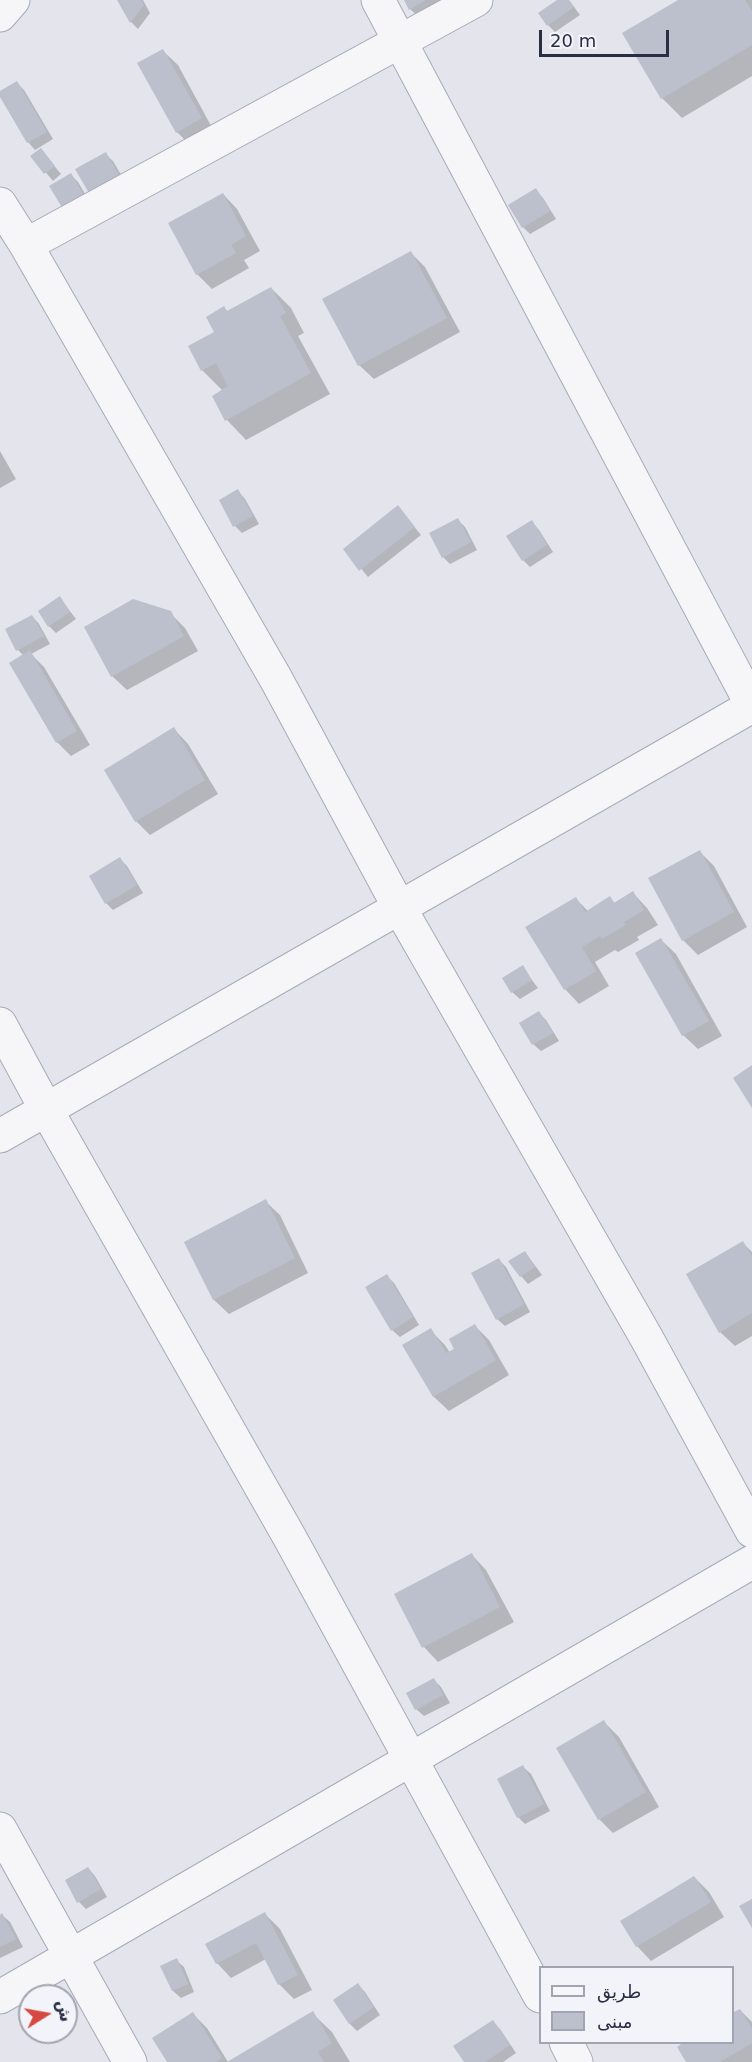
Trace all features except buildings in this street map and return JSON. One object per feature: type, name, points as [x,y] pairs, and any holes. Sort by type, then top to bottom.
[{"type":"street","points":[[0,1136],[752,706],[378,0]]},
{"type":"street","points":[[26,245],[476,0]]},
{"type":"street","points":[[0,204],[26,245],[276,679],[399,907],[646,1337],[752,1531]]},
{"type":"street","points":[[0,1024],[47,1111],[290,1538],[539,1994]]},
{"type":"street","points":[[0,1997],[752,1562]]},
{"type":"street","points":[[0,1829],[130,2062]]},
{"type":"street","points":[[567,2044],[576,2062]]}]
